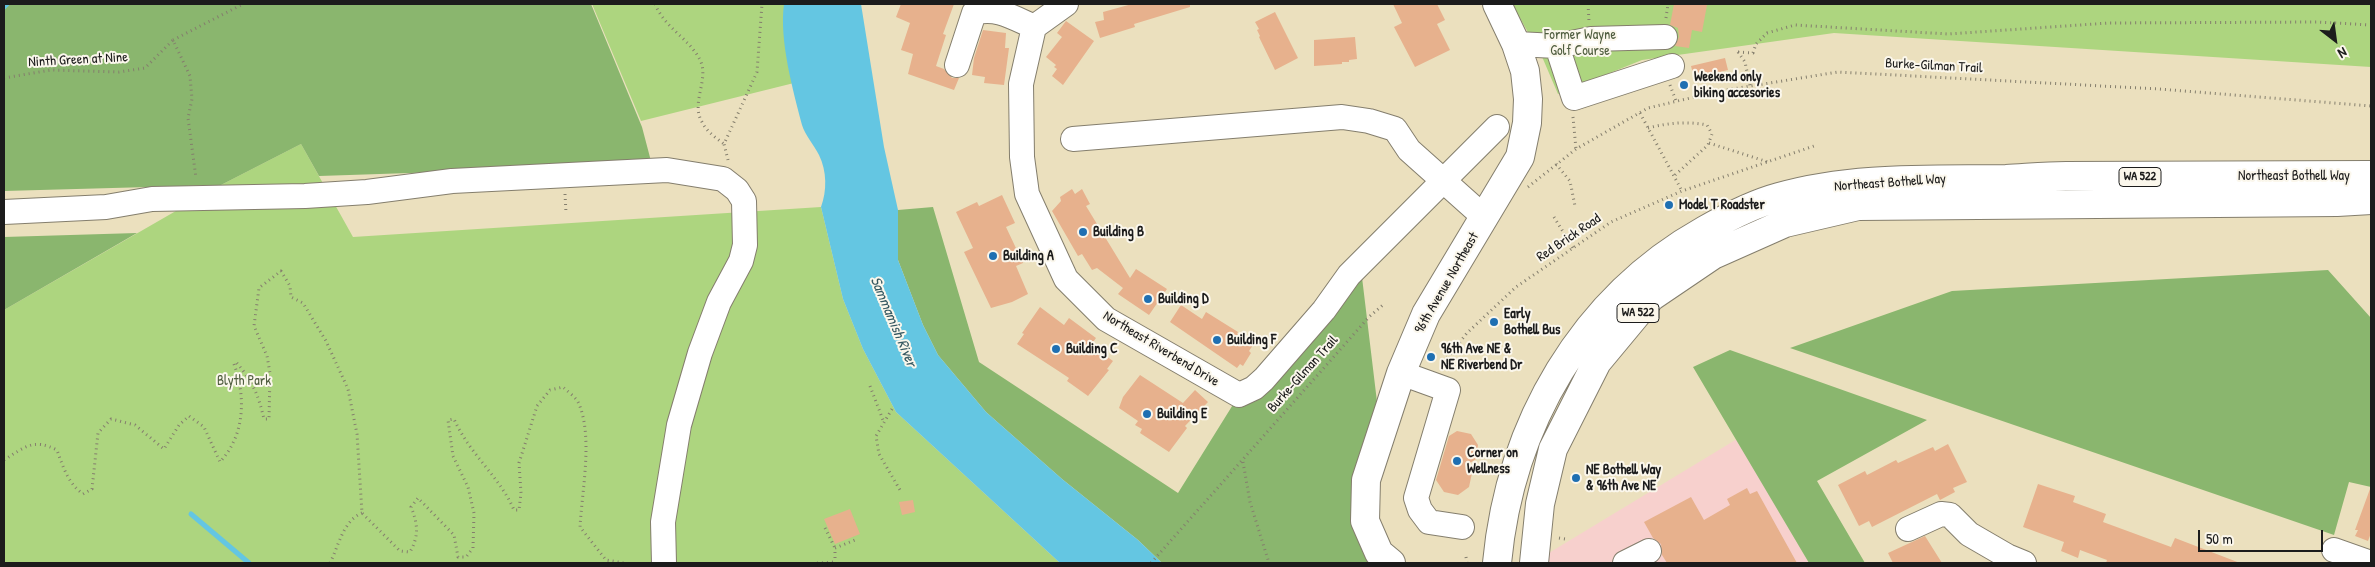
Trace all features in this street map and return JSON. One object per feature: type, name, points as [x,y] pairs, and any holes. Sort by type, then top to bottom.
[{"type":"main road","name":"96th Avenue Northeast","points":[[1391,563],[1379,553],[1365,521],[1366,480],[1401,373],[1426,314],[1520,157],[1527,123],[1528,99],[1525,71],[1516,44],[1497,4]]},
{"type":"main road","name":"Northeast Bothell Way","points":[[1497,563],[1508,496],[1524,443],[1542,401],[1565,361],[1592,324],[1649,267],[1682,243],[1752,206],[1780,196],[1862,182],[2064,176],[2371,175]]},
{"type":"main road","points":[[2094,204],[2094,192],[2100,188],[2188,185],[2208,176]]},
{"type":"main road","name":"Northeast Bothell Way","points":[[1534,563],[1540,504],[1553,449],[1597,362],[1651,297],[1712,255],[1785,223],[1858,206],[2337,202],[2371,200]]},
{"type":"street","points":[[957,65],[974,13],[986,9],[1003,13],[1034,27],[1066,4]]},
{"type":"street","name":"Northeast Riverbend Drive","points":[[1034,27],[1021,84],[1022,158],[1027,194],[1066,279],[1106,319],[1239,395],[1254,388],[1264,379],[1324,310],[1349,275],[1442,180]]},
{"type":"street","points":[[1516,44],[1557,46],[1590,39],[1665,37]]},
{"type":"street","points":[[1557,46],[1574,98],[1672,66]]},
{"type":"street","points":[[1073,139],[1342,117],[1369,121],[1395,129],[1409,150],[1484,217]]},
{"type":"street","points":[[1442,180],[1497,127]]},
{"type":"street","points":[[4,212],[106,207],[152,199],[305,196],[367,192],[452,181],[667,170],[723,179],[737,190],[745,206],[745,245],[741,261],[719,302],[700,353],[679,425],[664,522],[664,563]]},
{"type":"street","points":[[1401,373],[1448,390],[1416,498],[1420,510],[1429,522],[1462,527]]},
{"type":"street","points":[[1908,529],[1941,514],[1954,518],[1969,534],[2007,556],[2024,563]]},
{"type":"street","points":[[2334,550],[2371,563]]},
{"type":"street","points":[[1625,563],[1649,551]]},
{"type":"path","name":"Ninth Green at Nine","points":[[4,78],[51,70],[119,72],[145,68],[173,40],[242,4]]},
{"type":"path","points":[[654,4],[664,22],[700,59],[703,77],[698,98],[701,121],[710,133],[724,144],[729,164]]},
{"type":"path","points":[[724,144],[757,72],[762,4]]},
{"type":"path","points":[[1750,86],[1745,62],[1738,52],[1753,53],[1756,44],[1767,33],[1795,25],[1948,34],[2109,23],[2317,22],[2371,25]]},
{"type":"path","points":[[173,40],[190,76],[192,99],[188,118],[195,176],[210,198]]},
{"type":"path","name":"Burke-Gilman Trail","points":[[1524,190],[1576,149],[1648,108],[1750,86],[1838,72],[2160,89],[2371,106]]},
{"type":"path","points":[[1574,98],[1573,122],[1576,149]]},
{"type":"path","points":[[1640,113],[1682,191]]},
{"type":"path","points":[[1648,128],[1665,124],[1691,122],[1707,125],[1712,134],[1709,143],[1674,176]]},
{"type":"path","points":[[1709,143],[1768,162]]},
{"type":"path","name":"Red Brick Road","points":[[1444,363],[1467,333],[1516,287],[1611,222],[1682,191],[1814,146]]},
{"type":"path","points":[[1556,164],[1570,181],[1575,206]]},
{"type":"path","points":[[1554,217],[1573,248]]},
{"type":"path","points":[[4,460],[27,446],[43,443],[57,450],[65,472],[75,488],[83,494],[92,488],[98,433],[111,419],[135,426],[164,448],[179,425],[189,416],[204,427],[220,462],[229,452],[242,419],[240,381],[234,364],[236,362],[258,392],[264,419],[269,419],[270,372],[267,356],[254,326],[260,288],[281,272],[290,286],[292,297],[302,303],[333,357],[348,389],[357,434],[362,513],[400,551],[410,552],[417,540],[415,517],[411,507],[418,498],[454,535],[458,557],[466,557],[473,548],[474,513],[468,487],[453,456],[448,420],[454,419],[463,439],[508,496],[514,510],[519,510],[521,493],[520,463],[537,406],[550,390],[563,387],[578,402],[584,423],[586,446],[580,527],[606,560],[624,563]]},
{"type":"path","name":"Burke-Gilman Trail","points":[[1151,563],[1210,496],[1243,462],[1280,416],[1369,317],[1384,304]]},
{"type":"path","points":[[870,386],[883,421]]},
{"type":"path","points":[[892,410],[883,421],[876,436],[879,454],[900,490]]},
{"type":"path","points":[[1243,462],[1250,502],[1269,563]]},
{"type":"path","points":[[330,563],[338,543],[353,517],[362,513]]},
{"type":"path","points":[[817,563],[835,562],[835,548],[825,528]]},
{"type":"path","points":[[1559,538],[1565,539]]},
{"type":"path","points":[[835,548],[855,540]]},
{"type":"path","points":[[1466,557],[1468,562]]},
{"type":"shaded area","points":[[1737,439],[1809,563],[1534,563],[1534,562]]},
{"type":"green space","points":[[4,4],[591,4],[642,127],[652,165],[319,176],[301,144],[221,185],[4,191]]},
{"type":"green space","points":[[592,4],[832,4],[794,83],[641,121]]},
{"type":"green space","name":"Former Wayne Golf Course","points":[[1512,4],[2371,4],[2371,67],[1834,33],[1642,60],[1558,94],[1543,59]]},
{"type":"green space","name":"Blyth Park","points":[[301,144],[353,237],[821,207],[843,299],[863,349],[896,412],[1060,563],[4,563],[4,310],[221,185]]},
{"type":"green space","points":[[933,207],[979,362],[1178,493],[1239,395],[1361,269],[1381,435],[1366,480],[1391,563],[1162,563],[1138,540],[1062,479],[986,412],[938,355],[923,325],[898,260],[898,210]]},
{"type":"green space","points":[[137,233],[4,310],[4,237]]},
{"type":"green space","points":[[2328,270],[2371,318],[2371,487],[2349,482],[2334,535],[1790,348],[1952,291]]},
{"type":"green space","points":[[1730,350],[1927,420],[1817,481],[1865,563],[1809,563],[1693,367]]},
{"type":"water","name":"Sammamish River","points":[[784,4],[861,4],[884,147],[898,210],[898,260],[923,325],[938,355],[986,412],[1062,479],[1138,540],[1162,563],[1060,563],[896,412],[863,349],[843,299],[821,207],[825,188],[824,168],[802,125],[788,65],[783,33]]},
{"type":"building","points":[[901,4],[954,4],[943,34],[946,35],[936,66],[944,69],[952,78],[959,78],[954,90],[908,74],[913,54],[901,50],[910,23],[896,17]]},
{"type":"building","points":[[1132,4],[1190,4],[1190,7],[1134,24],[1135,27],[1100,38],[1095,22],[1104,20],[1103,12]]},
{"type":"building","points":[[1393,4],[1437,4],[1445,20],[1437,24],[1450,50],[1415,67],[1394,27],[1402,23]]},
{"type":"building","points":[[1674,4],[1707,5],[1702,32],[1692,30],[1689,48],[1675,46],[1679,37],[1678,28],[1670,25]]},
{"type":"building","points":[[1275,12],[1298,58],[1275,70],[1259,37],[1257,30],[1259,29],[1255,22]]},
{"type":"building","points":[[1066,21],[1094,41],[1063,85],[1052,76],[1057,69],[1054,67],[1056,65],[1046,57],[1062,37],[1057,33]]},
{"type":"building","points":[[983,30],[1006,33],[1005,48],[1009,48],[1004,85],[984,83],[985,77],[972,75],[974,58]]},
{"type":"building","points":[[1355,37],[1357,59],[1342,62],[1342,64],[1314,66],[1314,40]]},
{"type":"building","points":[[1725,58],[1728,70],[1694,78],[1691,66]]},
{"type":"building","name":"Building B","points":[[1072,189],[1075,194],[1082,189],[1090,204],[1086,206],[1130,278],[1136,269],[1167,289],[1149,315],[1118,294],[1123,288],[1097,268],[1092,270],[1082,254],[1078,256],[1052,211],[1061,201],[1060,197]]},
{"type":"building","name":"Building A","points":[[1002,195],[1015,223],[1006,227],[1023,263],[1016,266],[1028,294],[1012,302],[991,308],[964,252],[973,248],[956,212],[977,202],[979,206]]},
{"type":"building","name":"Building F","points":[[1181,305],[1202,319],[1206,312],[1238,332],[1237,334],[1253,345],[1249,351],[1251,353],[1243,366],[1240,364],[1237,368],[1170,322]]},
{"type":"building","name":"Building C","points":[[1040,307],[1064,325],[1069,318],[1096,338],[1091,345],[1113,361],[1107,369],[1109,370],[1088,396],[1067,381],[1069,378],[1017,344],[1024,334],[1022,333]]},
{"type":"building","name":"Building E","points":[[1140,375],[1183,403],[1195,390],[1208,402],[1185,426],[1187,428],[1169,452],[1140,433],[1142,429],[1135,425],[1138,421],[1119,408],[1123,397]]},
{"type":"building","name":"Corner on Wellness","points":[[1457,431],[1471,434],[1478,445],[1476,459],[1467,465],[1472,473],[1469,487],[1458,495],[1444,492],[1436,480],[1449,436]]},
{"type":"building","points":[[1948,444],[1967,482],[1953,488],[1955,492],[1940,500],[1937,494],[1872,527],[1869,521],[1859,526],[1838,485],[1865,471],[1867,475],[1896,460],[1898,463],[1933,447],[1935,451]]},
{"type":"building","points":[[2038,484],[2075,496],[2073,502],[2106,514],[2103,522],[2171,547],[2175,538],[2240,563],[2106,563],[2107,560],[2080,550],[2078,558],[2061,551],[2064,542],[2023,527]]},
{"type":"building","points":[[1747,488],[1750,494],[1757,491],[1797,563],[1667,563],[1662,555],[1661,544],[1653,538],[1644,522],[1691,497],[1704,520],[1730,505],[1727,499]]},
{"type":"building","points":[[2370,489],[2371,533],[2368,541],[2355,536],[2358,530],[2355,530]]},
{"type":"building","points":[[913,500],[915,512],[902,515],[899,502]]},
{"type":"building","points":[[850,509],[860,534],[835,544],[824,519]]},
{"type":"building","points":[[1925,536],[1942,563],[1893,563],[1888,553]]},
{"type":"waterway","points":[[4,7],[7,4]]},
{"type":"waterway","points":[[191,514],[249,563]]},
{"type":"place","name":"Weekend only biking accesories","points":[[1684,85]]},
{"type":"place","name":"Model T Roadster","points":[[1669,205]]},
{"type":"place","name":"Building B","points":[[1083,232]]},
{"type":"place","name":"Building A","points":[[993,256]]},
{"type":"place","name":"Building D","points":[[1148,299]]},
{"type":"place","name":"Early Bothell Bus","points":[[1494,322]]},
{"type":"place","name":"Building F","points":[[1217,340]]},
{"type":"place","name":"Building C","points":[[1056,349]]},
{"type":"place","name":"96th Ave NE & NE Riverbend Dr","points":[[1431,357]]},
{"type":"place","name":"Building E","points":[[1147,414]]},
{"type":"place","name":"Corner on Wellness","points":[[1457,461]]},
{"type":"place","name":"NE Bothell Way & 96th Ave NE","points":[[1576,478]]}]
